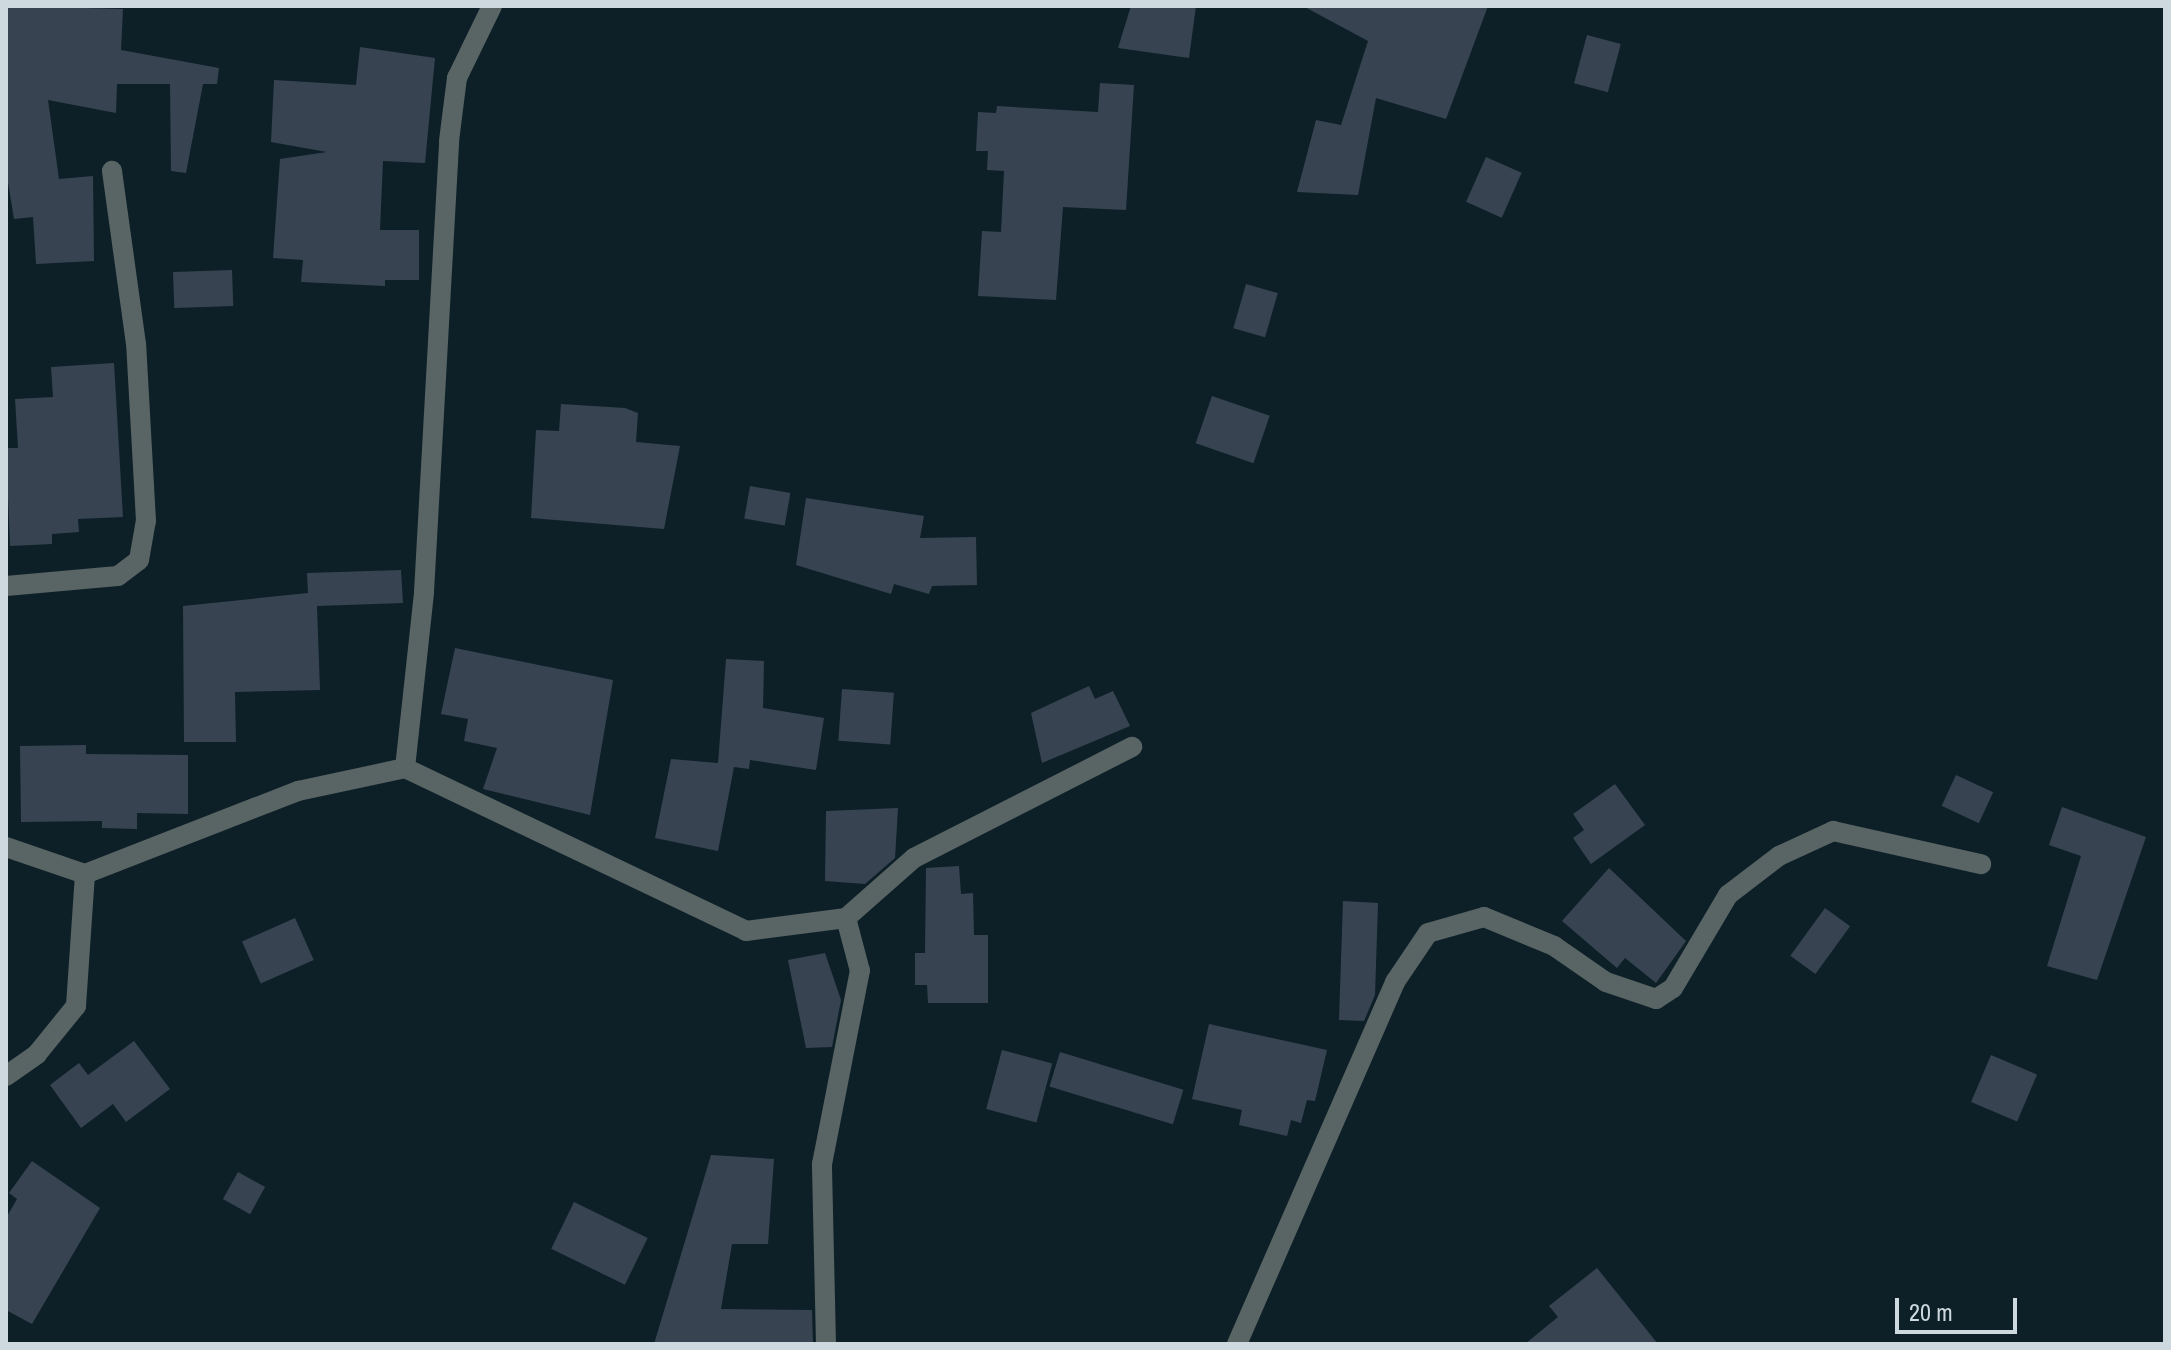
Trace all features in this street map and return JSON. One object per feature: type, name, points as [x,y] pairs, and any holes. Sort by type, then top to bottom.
[{"type":"street","points":[[405,768],[424,592],[449,141],[457,78],[492,6]]},
{"type":"street","points":[[6,586],[118,576],[139,560],[146,521],[136,344],[112,171]]},
{"type":"street","points":[[6,847],[85,874],[298,791],[405,768],[746,931],[846,918],[914,858],[1132,747]]},
{"type":"street","points":[[1237,1344],[1395,982],[1428,933],[1484,917],[1554,946],[1606,982],[1656,999],[1673,988],[1728,895],[1779,856],[1833,831],[1981,864]]},
{"type":"street","points":[[6,1076],[37,1054],[76,1006],[85,874]]},
{"type":"street","points":[[826,1344],[822,1164],[860,971],[846,918]]},
{"type":"building","points":[[6,6],[123,9],[121,50],[219,68],[217,84],[203,84],[186,173],[171,171],[170,84],[117,84],[116,113],[48,100],[59,179],[93,176],[94,261],[36,264],[33,217],[14,219],[6,170]]},
{"type":"building","points":[[1131,6],[1196,6],[1189,58],[1118,48]]},
{"type":"building","points":[[1303,6],[1488,6],[1446,119],[1376,98],[1358,195],[1297,192],[1316,120],[1341,125],[1368,41]]},
{"type":"building","points":[[1587,35],[1621,44],[1608,92],[1574,83]]},
{"type":"building","points":[[360,47],[435,58],[425,163],[383,161],[380,230],[419,230],[419,280],[385,280],[385,286],[301,282],[303,260],[273,258],[280,159],[327,152],[271,142],[274,80],[356,85]]},
{"type":"building","points":[[1100,83],[1134,85],[1126,210],[1063,207],[1056,300],[978,296],[982,231],[1001,232],[1004,171],[987,170],[988,151],[976,151],[978,112],[996,113],[997,106],[1098,112]]},
{"type":"building","points":[[1486,157],[1522,173],[1502,218],[1466,202]]},
{"type":"building","points":[[232,270],[233,306],[174,308],[173,272]]},
{"type":"building","points":[[1246,284],[1278,293],[1265,337],[1233,328]]},
{"type":"building","points":[[114,363],[123,517],[78,519],[79,532],[52,534],[52,544],[10,546],[6,448],[18,448],[15,399],[53,397],[51,367]]},
{"type":"building","points":[[1212,396],[1270,416],[1253,463],[1196,443]]},
{"type":"building","points":[[561,404],[625,408],[638,413],[636,442],[680,446],[664,529],[531,518],[536,430],[559,431]]},
{"type":"building","points":[[750,486],[790,493],[785,526],[744,518]]},
{"type":"building","points":[[806,498],[924,516],[920,538],[976,537],[977,585],[932,586],[929,594],[894,584],[891,594],[796,565]]},
{"type":"building","points":[[401,570],[403,603],[317,606],[320,690],[235,692],[236,742],[184,742],[183,606],[308,593],[307,573]]},
{"type":"building","points":[[455,648],[613,680],[590,815],[483,789],[497,748],[464,741],[468,719],[441,714]]},
{"type":"building","points":[[726,659],[764,661],[763,708],[824,718],[816,770],[750,760],[749,769],[734,767],[718,851],[655,838],[671,759],[718,763]]},
{"type":"building","points":[[1089,686],[1095,699],[1113,691],[1130,726],[1042,763],[1031,713]]},
{"type":"building","points":[[842,689],[894,693],[890,745],[838,741]]},
{"type":"building","points":[[86,745],[86,754],[188,755],[188,814],[137,813],[137,829],[102,828],[102,821],[21,822],[20,746]]},
{"type":"building","points":[[1956,775],[1993,792],[1979,823],[1942,806]]},
{"type":"building","points":[[1615,784],[1645,825],[1591,864],[1573,838],[1584,830],[1573,814]]},
{"type":"building","points":[[2062,807],[2146,837],[2097,980],[2047,966],[2081,856],[2049,845]]},
{"type":"building","points":[[898,808],[895,858],[865,884],[825,881],[826,811]]},
{"type":"building","points":[[959,866],[961,894],[973,893],[974,935],[988,935],[988,1003],[928,1003],[927,985],[915,985],[915,953],[925,953],[926,868]]},
{"type":"building","points":[[1609,868],[1686,941],[1656,983],[1625,958],[1617,968],[1562,921]]},
{"type":"building","points":[[1343,901],[1378,903],[1375,995],[1364,1021],[1339,1020]]},
{"type":"building","points":[[1825,908],[1850,926],[1815,974],[1790,956]]},
{"type":"building","points":[[295,918],[314,960],[261,984],[242,942]]},
{"type":"building","points":[[825,953],[841,1000],[832,1047],[806,1048],[788,960]]},
{"type":"building","points":[[1209,1024],[1327,1050],[1315,1101],[1307,1100],[1301,1123],[1291,1120],[1287,1136],[1239,1125],[1242,1110],[1192,1099]]},
{"type":"building","points":[[134,1041],[170,1089],[126,1122],[113,1104],[81,1128],[50,1085],[79,1063],[88,1075]]},
{"type":"building","points":[[1002,1050],[1052,1063],[1036,1122],[986,1109]]},
{"type":"building","points":[[1060,1052],[1183,1090],[1173,1124],[1049,1086]]},
{"type":"building","points":[[1991,1055],[2037,1075],[2017,1121],[1971,1102]]},
{"type":"building","points":[[711,1155],[774,1159],[768,1244],[732,1244],[721,1309],[812,1310],[813,1344],[654,1344]]},
{"type":"building","points":[[32,1161],[100,1208],[32,1324],[6,1310],[6,1218],[17,1199],[9,1193]]},
{"type":"building","points":[[238,1172],[265,1187],[250,1214],[223,1199]]},
{"type":"building","points":[[574,1202],[648,1238],[625,1285],[551,1249]]},
{"type":"building","points":[[1597,1268],[1658,1344],[1525,1344],[1558,1317],[1549,1306]]}]
